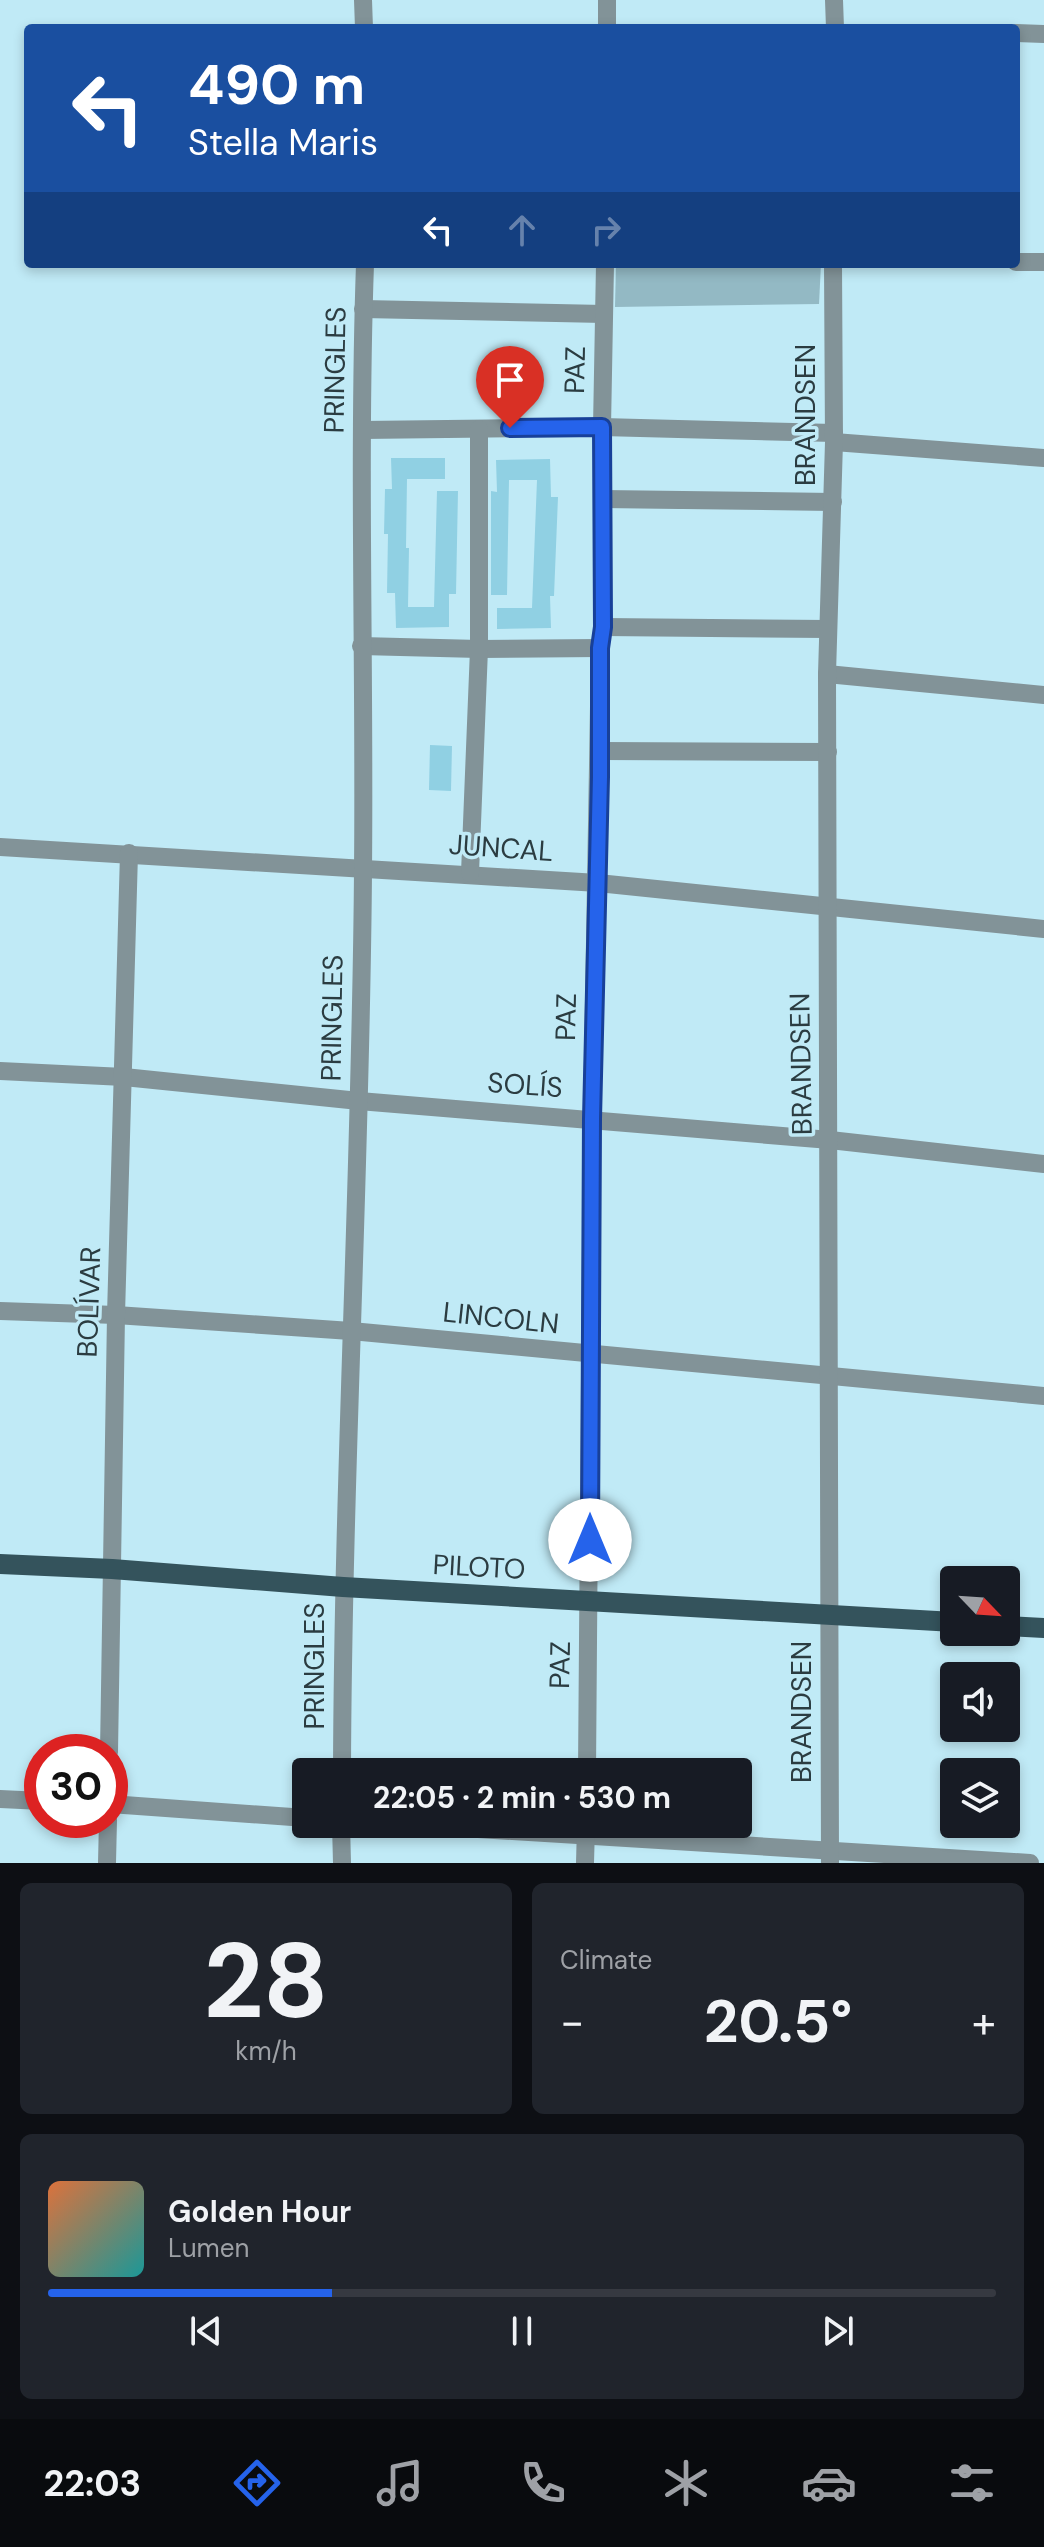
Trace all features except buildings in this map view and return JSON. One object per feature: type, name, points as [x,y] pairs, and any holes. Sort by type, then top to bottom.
[{"type":"main road","name":"PILOTO","points":[[0,1564],[940,1621]]},
{"type":"main road","points":[[1020,1627],[1044,1628]]},
{"type":"street","points":[[363,0],[364,24]]},
{"type":"street","points":[[607,0],[607,24]]},
{"type":"street","points":[[834,0],[835,24]]},
{"type":"street","points":[[1020,33],[1044,34]]},
{"type":"street","points":[[1020,262],[1044,262]]},
{"type":"street","name":"PRINGLES","points":[[342,1758],[343,1587],[359,1101],[363,868],[361,646],[365,268]]},
{"type":"street","name":"PAZ","points":[[587,1758],[592,1119],[600,648],[603,627],[605,268]]},
{"type":"street","name":"BRANDSEN","points":[[830,1857],[827,674],[834,437],[833,268]]},
{"type":"street","points":[[363,309],[604,314]]},
{"type":"street","points":[[362,430],[602,427],[834,437],[1044,458]]},
{"type":"street","points":[[470,873],[479,649],[479,429]]},
{"type":"street","points":[[602,499],[833,502]]},
{"type":"street","points":[[603,627],[828,629]]},
{"type":"street","points":[[361,646],[600,648]]},
{"type":"street","points":[[827,674],[1044,695]]},
{"type":"street","points":[[600,751],[828,752]]},
{"type":"street","name":"JUNCAL","points":[[0,847],[598,883],[1044,929]]},
{"type":"street","name":"BOLÍVAR","points":[[109,1734],[116,1315],[129,853]]},
{"type":"street","name":"SOLÍS","points":[[0,1071],[124,1077],[359,1101],[830,1140],[1044,1164]]},
{"type":"street","name":"LINCOLN","points":[[0,1311],[116,1315],[351,1331],[1044,1396]]},
{"type":"street","points":[[0,1799],[24,1800]]},
{"type":"street","points":[[128,1805],[292,1817]]},
{"type":"street","points":[[107,1863],[108,1838]]},
{"type":"street","points":[[341,1838],[342,1863]]},
{"type":"street","points":[[585,1863],[586,1838]]},
{"type":"street","points":[[658,1838],[830,1857],[1030,1863]]},
{"type":"shaded area","points":[[616,268],[821,268],[819,304],[615,307]]},
{"type":"route","points":[[510,428],[602,427],[603,627],[600,648],[592,1119],[590,1540]]}]
